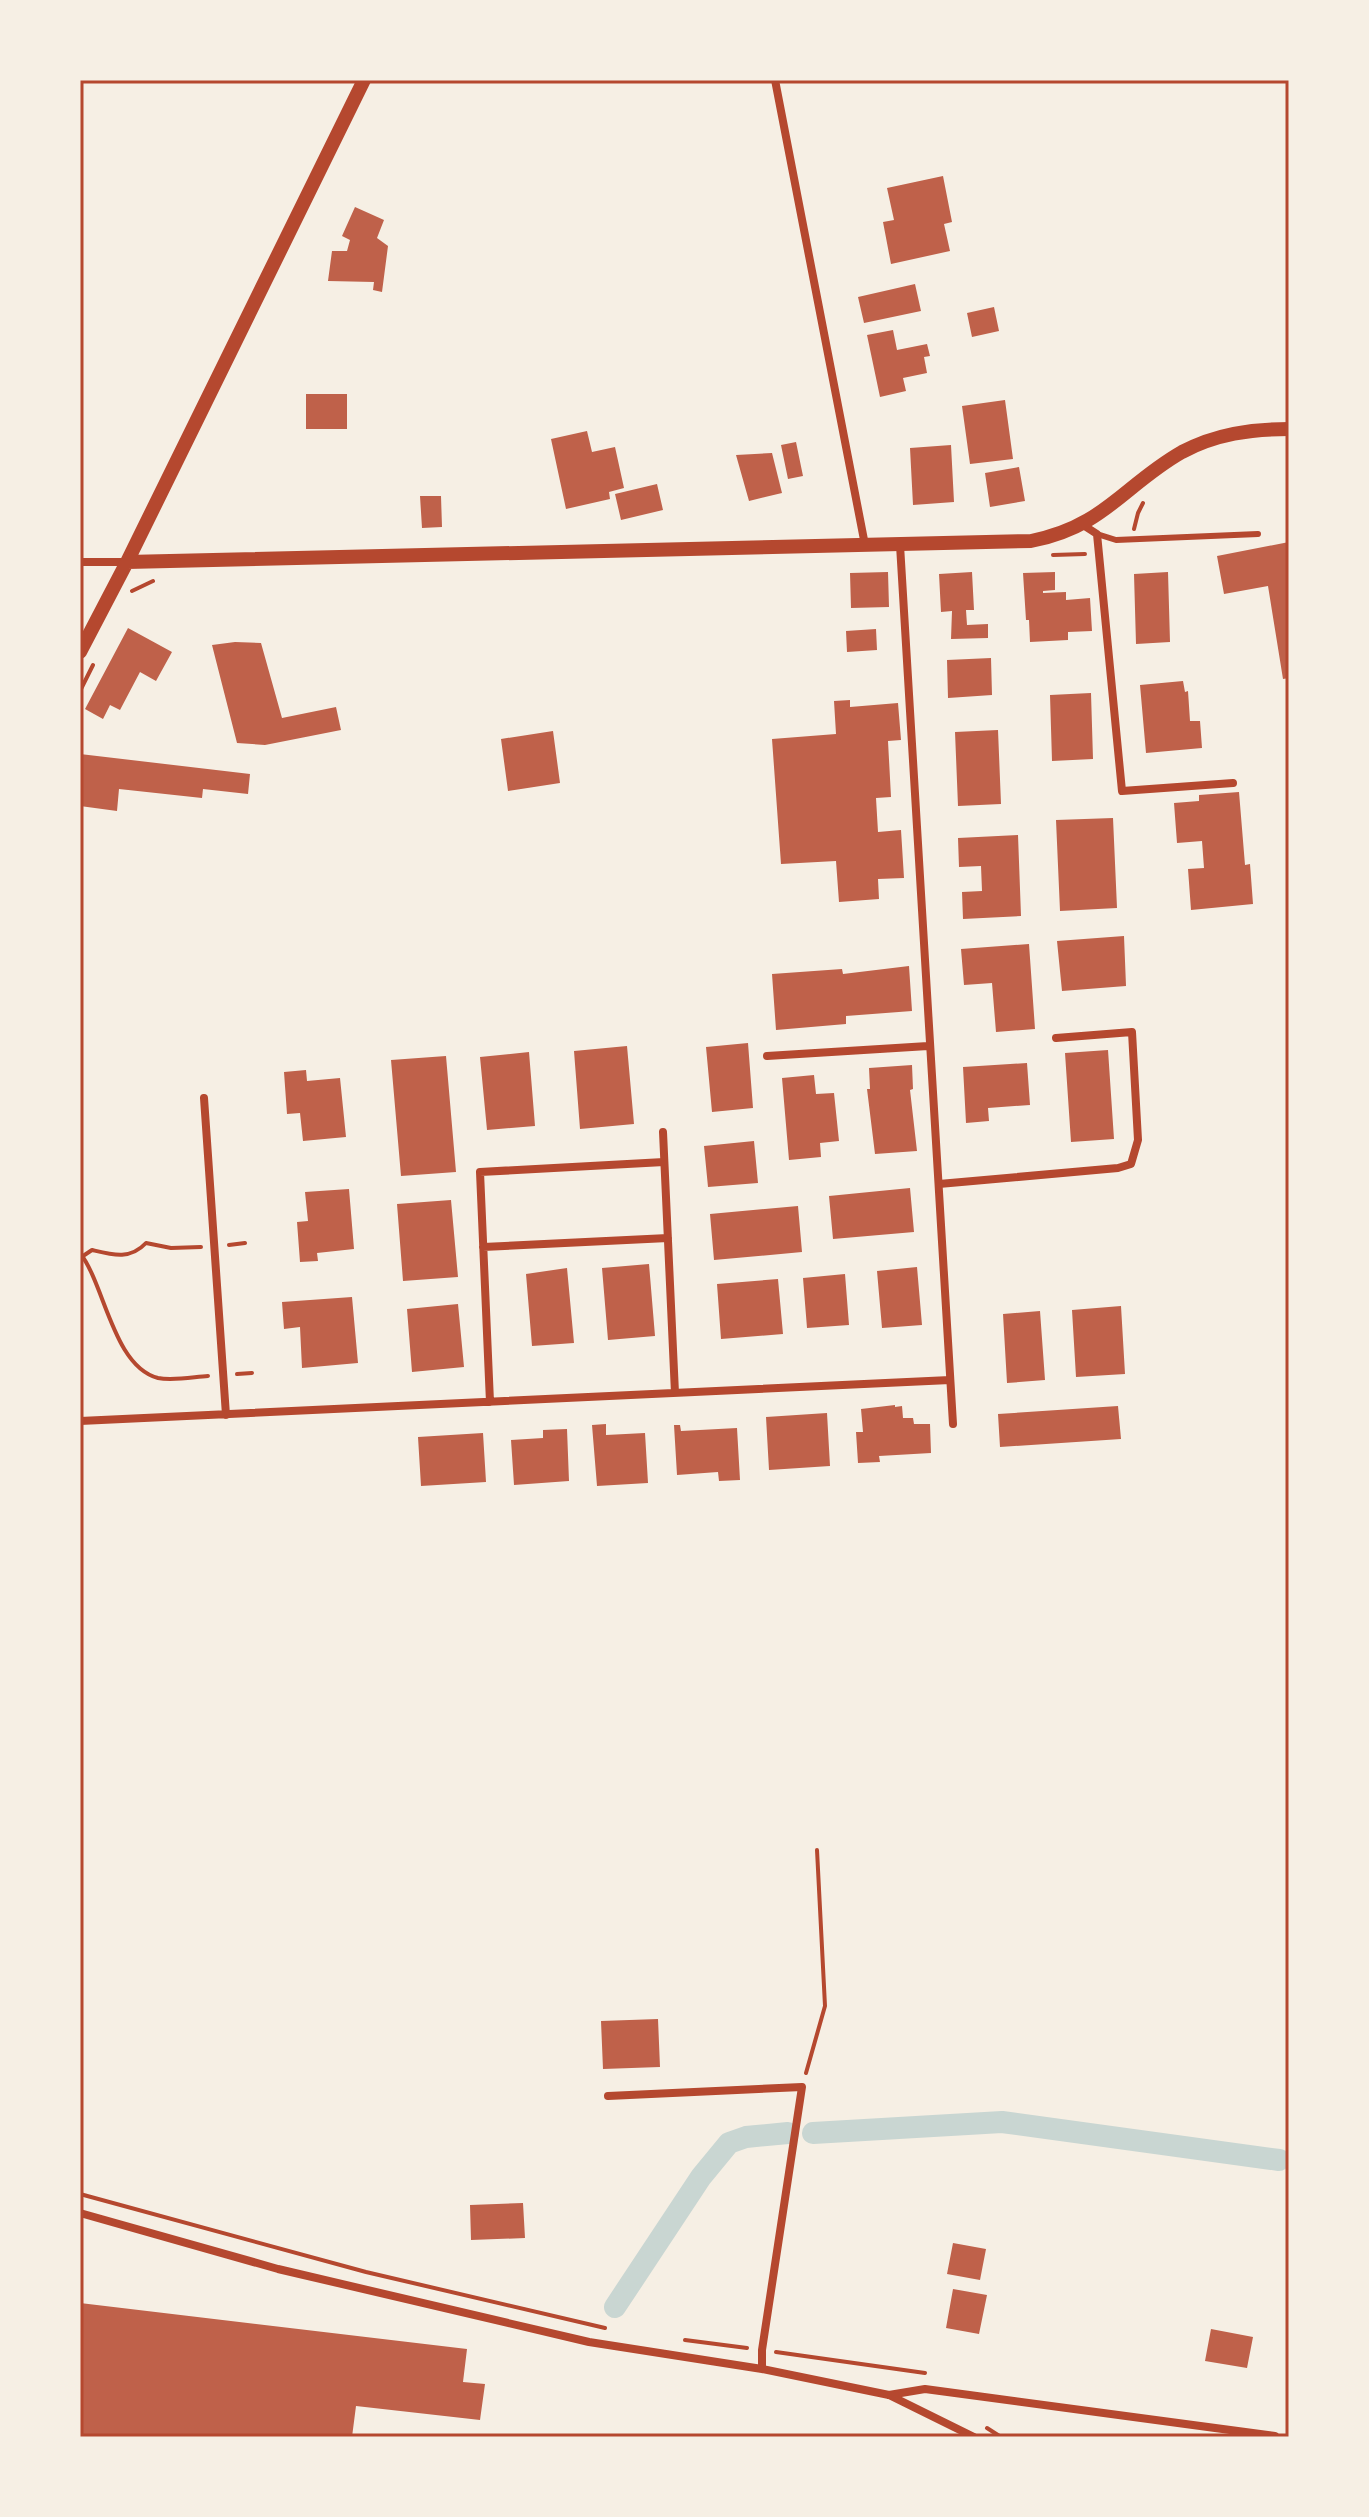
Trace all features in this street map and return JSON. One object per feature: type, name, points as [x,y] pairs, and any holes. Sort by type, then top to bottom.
[{"type":"street","points":[[80,652],[364,80]]},
{"type":"street","points":[[775,80],[865,545]]},
{"type":"street","points":[[80,562],[1031,541],[1050,538],[1083,525],[1180,453],[1202,443],[1242,431],[1289,429]]},
{"type":"street","points":[[1083,525],[1097,534],[1122,791],[1233,783]]},
{"type":"street","points":[[900,545],[953,1424]]},
{"type":"street","points":[[939,1184],[1118,1168],[1131,1164],[1138,1140],[1132,1032],[1056,1038]]},
{"type":"street","points":[[767,1056],[928,1046]]},
{"type":"street","points":[[204,1098],[226,1415]]},
{"type":"street","points":[[663,1132],[675,1393]]},
{"type":"street","points":[[490,1402],[480,1172],[664,1162]]},
{"type":"street","points":[[483,1247],[668,1238]]},
{"type":"street","points":[[80,1421],[950,1380]]},
{"type":"street","points":[[608,2096],[802,2087],[762,2350],[762,2369]]},
{"type":"street","points":[[80,2215],[278,2269],[589,2342],[762,2369],[889,2395],[974,2437]]},
{"type":"street","points":[[889,2395],[925,2389],[1275,2436]]},
{"type":"lane","points":[[1097,534],[1116,540],[1258,534]]},
{"type":"path","points":[[187,1248],[146,1243],[139,1250],[119,1257],[92,1250],[81,1255],[122,1342],[137,1364],[149,1374],[163,1379],[195,1377]]},
{"type":"path","points":[[802,2087],[825,2006],[817,1850]]},
{"type":"path","points":[[80,2194],[366,2272],[618,2331]]},
{"type":"path","points":[[676,2339],[929,2374]]},
{"type":"building","points":[[943,176],[952,222],[944,224],[950,251],[891,264],[883,222],[894,220],[887,188]]},
{"type":"building","points":[[355,207],[384,220],[377,238],[388,246],[382,292],[373,290],[374,282],[328,281],[332,251],[347,251],[350,240],[342,236]]},
{"type":"building","points":[[915,284],[921,311],[864,323],[858,297]]},
{"type":"building","points":[[994,307],[999,331],[972,337],[967,313]]},
{"type":"building","points":[[893,330],[897,350],[927,344],[930,356],[924,357],[927,373],[903,378],[906,391],[880,397],[867,335]]},
{"type":"building","points":[[306,394],[347,394],[347,429],[306,429]]},
{"type":"building","points":[[1005,400],[1013,459],[970,464],[962,406]]},
{"type":"building","points":[[587,431],[592,452],[615,447],[624,488],[609,492],[610,499],[566,509],[551,439]]},
{"type":"building","points":[[796,442],[803,476],[788,479],[781,445]]},
{"type":"building","points":[[951,445],[954,502],[913,505],[910,448]]},
{"type":"building","points":[[772,453],[782,493],[749,501],[736,455]]},
{"type":"building","points":[[1019,467],[1025,501],[990,507],[985,473]]},
{"type":"building","points":[[657,484],[663,510],[621,520],[615,494]]},
{"type":"building","points":[[420,496],[441,496],[442,527],[422,528]]},
{"type":"building","points":[[1289,542],[1289,678],[1283,679],[1268,586],[1224,594],[1217,556]]},
{"type":"building","points":[[888,572],[889,607],[851,608],[850,573]]},
{"type":"building","points":[[972,572],[974,610],[966,610],[967,625],[988,624],[988,638],[951,639],[952,611],[941,612],[939,574]]},
{"type":"building","points":[[1055,572],[1055,590],[1043,593],[1066,592],[1066,600],[1090,598],[1092,631],[1068,632],[1068,640],[1030,642],[1023,573]]},
{"type":"building","points":[[1168,572],[1170,642],[1136,644],[1134,574]]},
{"type":"building","points":[[128,628],[172,652],[156,681],[140,672],[120,710],[110,705],[103,719],[85,709]]},
{"type":"building","points":[[876,629],[877,650],[847,652],[846,631]]},
{"type":"building","points":[[261,643],[282,718],[336,707],[341,730],[265,745],[237,743],[212,645]]},
{"type":"building","points":[[991,658],[992,695],[948,698],[947,660]]},
{"type":"building","points":[[1183,681],[1185,692],[1188,691],[1190,721],[1200,721],[1202,748],[1146,753],[1140,685]]},
{"type":"building","points":[[1091,693],[1093,759],[1052,761],[1050,695]]},
{"type":"building","points":[[850,700],[850,707],[898,703],[901,740],[888,741],[891,797],[876,798],[878,832],[901,830],[904,878],[878,879],[879,899],[839,902],[836,861],[781,864],[772,739],[836,734],[834,701]]},
{"type":"building","points":[[998,730],[1001,804],[958,806],[955,732]]},
{"type":"building","points":[[553,731],[560,783],[508,791],[501,739]]},
{"type":"building","points":[[80,754],[250,774],[248,794],[203,789],[202,798],[119,789],[117,811],[80,806]]},
{"type":"building","points":[[1239,792],[1245,865],[1250,864],[1253,904],[1191,910],[1188,869],[1204,868],[1202,841],[1177,843],[1174,803],[1199,801],[1199,795]]},
{"type":"building","points":[[1113,818],[1117,908],[1060,911],[1056,820]]},
{"type":"building","points":[[1018,835],[1021,916],[963,919],[962,892],[982,891],[981,866],[959,867],[958,838]]},
{"type":"building","points":[[1124,936],[1126,986],[1062,991],[1057,941]]},
{"type":"building","points":[[1029,944],[1035,1029],[996,1032],[992,983],[964,985],[961,949]]},
{"type":"building","points":[[909,966],[912,1011],[846,1016],[846,1024],[776,1030],[772,974],[842,969],[843,974]]},
{"type":"building","points":[[748,1043],[753,1108],[712,1112],[706,1047]]},
{"type":"building","points":[[627,1046],[634,1124],[580,1129],[574,1051]]},
{"type":"building","points":[[1108,1050],[1114,1139],[1071,1142],[1065,1053]]},
{"type":"building","points":[[529,1052],[535,1126],[487,1130],[480,1057]]},
{"type":"building","points":[[446,1056],[456,1172],[401,1176],[391,1060]]},
{"type":"building","points":[[1027,1063],[1030,1105],[988,1108],[989,1121],[966,1123],[963,1067]]},
{"type":"building","points":[[912,1065],[913,1089],[910,1090],[917,1151],[875,1154],[867,1089],[870,1089],[869,1068]]},
{"type":"building","points":[[306,1070],[307,1081],[340,1078],[346,1137],[303,1141],[300,1113],[287,1114],[284,1072]]},
{"type":"building","points":[[814,1075],[816,1094],[834,1093],[839,1141],[820,1143],[821,1157],[789,1160],[782,1078]]},
{"type":"building","points":[[754,1141],[758,1183],[708,1187],[704,1146]]},
{"type":"building","points":[[910,1188],[914,1232],[833,1239],[829,1196]]},
{"type":"building","points":[[349,1189],[354,1249],[317,1253],[318,1261],[300,1262],[297,1222],[308,1221],[305,1192]]},
{"type":"building","points":[[451,1200],[458,1277],[403,1281],[397,1204]]},
{"type":"building","points":[[798,1206],[802,1252],[714,1260],[710,1214]]},
{"type":"building","points":[[649,1264],[655,1336],[608,1340],[602,1268]]},
{"type":"building","points":[[917,1267],[922,1325],[882,1328],[877,1271]]},
{"type":"building","points":[[567,1268],[574,1343],[532,1346],[526,1274]]},
{"type":"building","points":[[845,1274],[849,1325],[807,1328],[803,1278]]},
{"type":"building","points":[[778,1279],[783,1334],[721,1339],[717,1284]]},
{"type":"building","points":[[352,1297],[358,1363],[302,1368],[300,1327],[284,1329],[282,1302]]},
{"type":"building","points":[[458,1304],[464,1367],[412,1372],[407,1309]]},
{"type":"building","points":[[1121,1306],[1125,1374],[1076,1377],[1072,1310]]},
{"type":"building","points":[[1040,1311],[1045,1380],[1007,1383],[1003,1314]]},
{"type":"building","points":[[902,1406],[903,1418],[913,1418],[914,1424],[930,1424],[931,1453],[879,1456],[880,1462],[858,1463],[856,1432],[863,1432],[861,1409]]},
{"type":"building","points":[[1118,1406],[1121,1439],[1000,1447],[998,1414]]},
{"type":"building","points":[[827,1413],[830,1466],[769,1470],[766,1417]]},
{"type":"building","points":[[606,1424],[606,1435],[645,1433],[648,1483],[597,1486],[592,1425]]},
{"type":"building","points":[[674,1425],[680,1425],[681,1431],[737,1428],[740,1480],[719,1481],[718,1472],[677,1475]]},
{"type":"building","points":[[567,1429],[569,1481],[514,1485],[511,1440],[543,1438],[543,1430]]},
{"type":"building","points":[[483,1433],[486,1482],[421,1486],[418,1437]]},
{"type":"building","points":[[658,2019],[660,2067],[603,2069],[601,2021]]},
{"type":"building","points":[[523,2203],[525,2238],[471,2240],[470,2205]]},
{"type":"building","points":[[953,2243],[986,2249],[980,2280],[947,2274]]},
{"type":"building","points":[[953,2289],[987,2295],[979,2334],[946,2328]]},
{"type":"building","points":[[80,2303],[467,2349],[463,2382],[485,2384],[480,2420],[356,2406],[352,2437],[80,2437]]},
{"type":"building","points":[[1211,2329],[1253,2337],[1247,2368],[1205,2361]]},
{"type":"waterway","points":[[813,2133],[1002,2122],[1279,2160]]},
{"type":"waterway","points":[[615,2307],[701,2177],[729,2143],[746,2137],[788,2133]]}]
